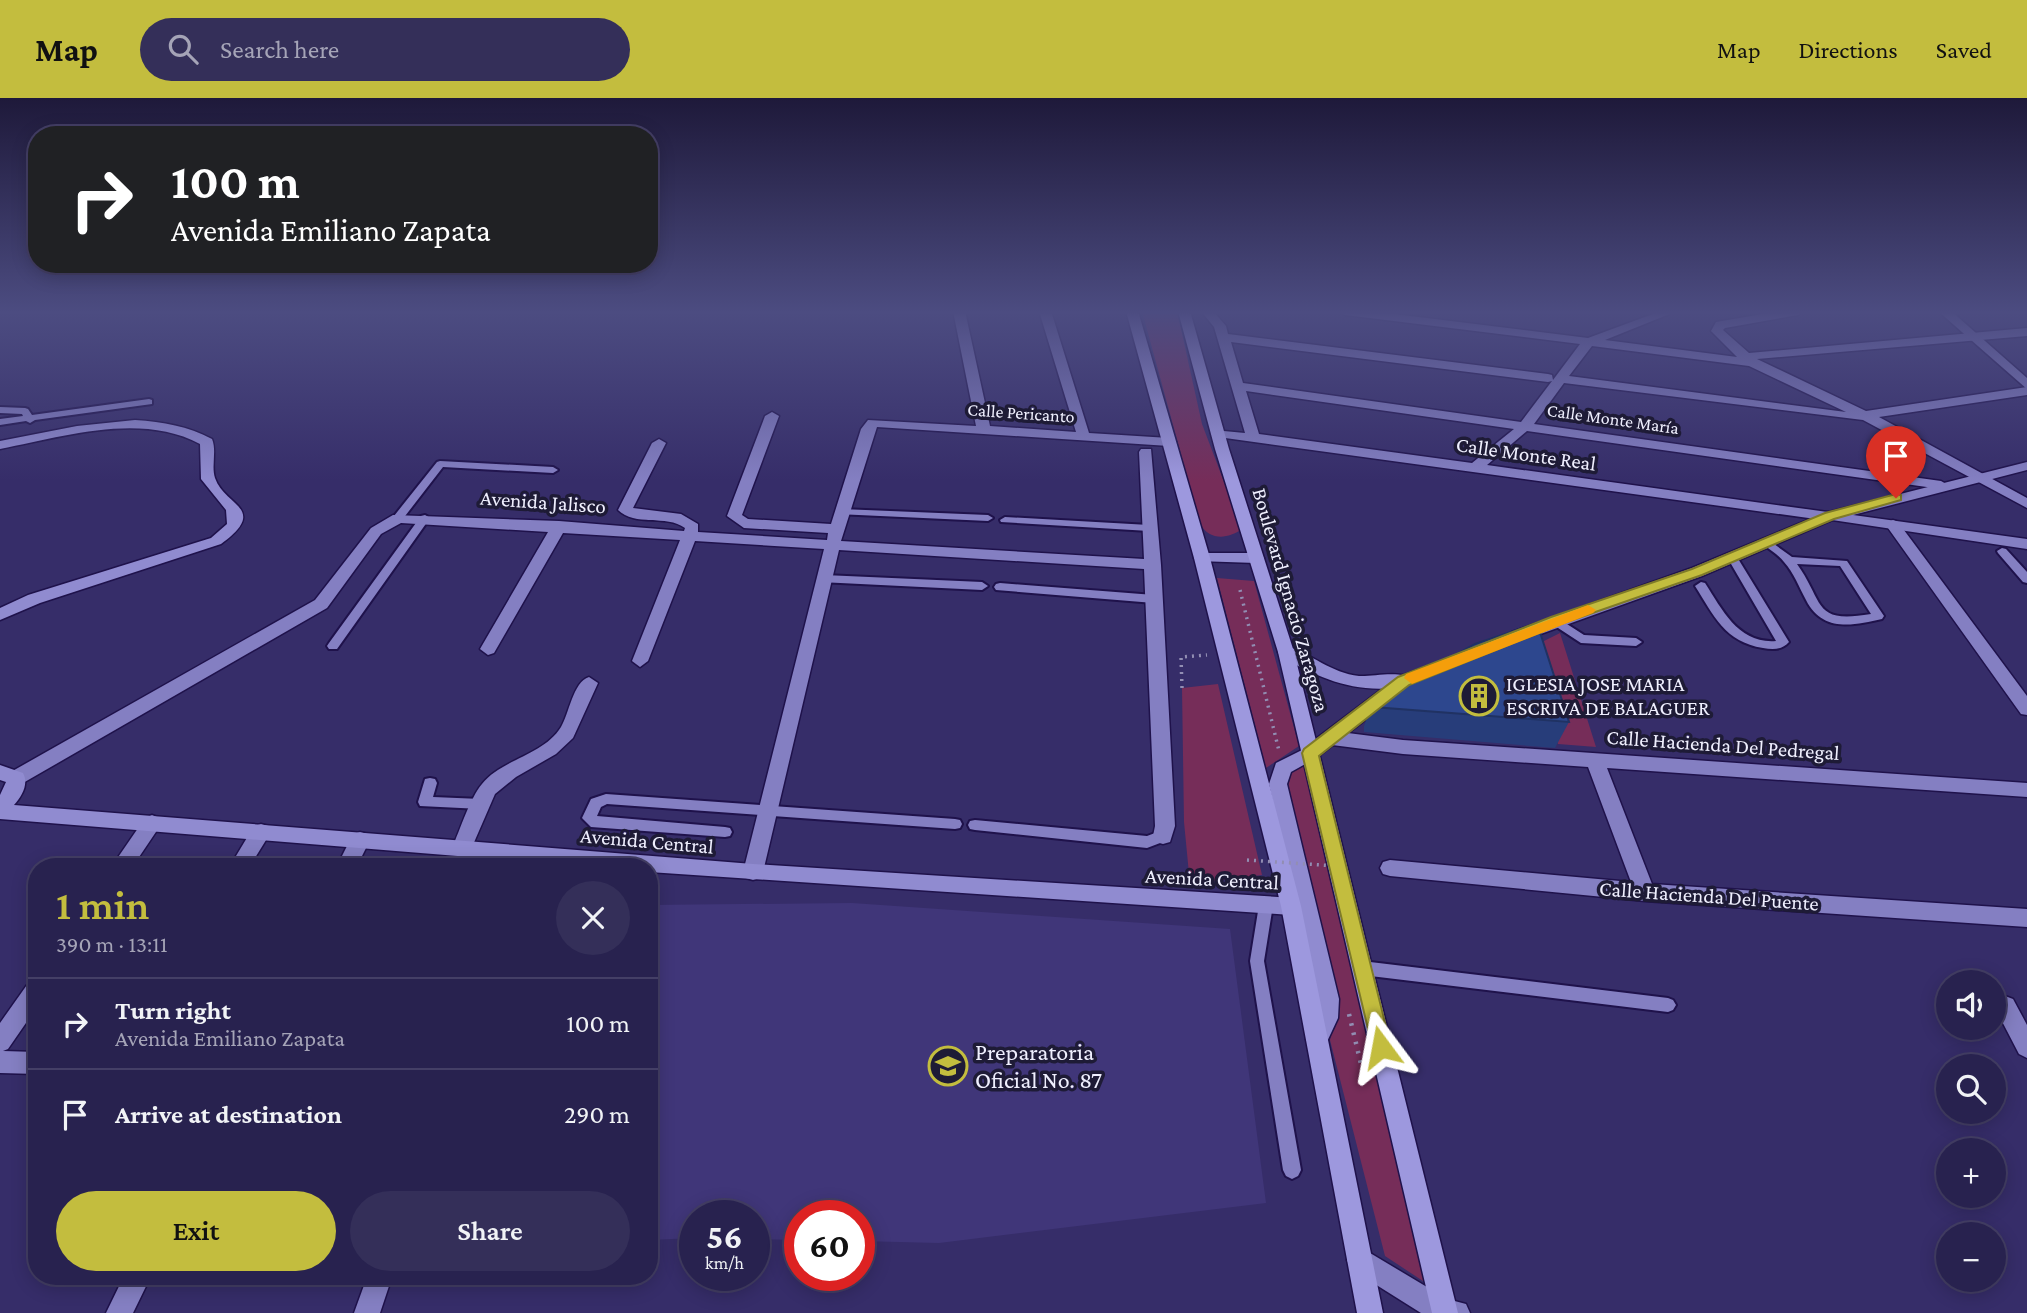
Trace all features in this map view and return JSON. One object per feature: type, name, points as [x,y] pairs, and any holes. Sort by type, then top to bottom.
[{"type":"main road","points":[[1148,368],[1202,558],[1291,906],[1370,1313]]},
{"type":"main road","name":"Boulevard Ignacio Zaragoza","points":[[1199,368],[1217,433],[1286,652],[1449,1312]]},
{"type":"main road","points":[[0,445],[116,427],[153,426],[188,431],[208,442],[208,479],[235,509],[237,518],[235,526],[216,541],[34,599],[0,615]]},
{"type":"main road","points":[[1202,558],[1256,558]]},
{"type":"main road","points":[[1286,652],[1314,668],[1355,684],[1404,681]]},
{"type":"main road","points":[[1310,753],[1283,768],[1278,783],[1328,999],[1327,1017],[1317,1039]]},
{"type":"main road","points":[[0,809],[13,792],[8,775]]},
{"type":"main road","name":"Avenida Central","points":[[0,809],[462,848],[514,858]]},
{"type":"main road","name":"Avenida Central","points":[[658,867],[1291,906]]},
{"type":"street","points":[[971,368],[984,430]]},
{"type":"street","points":[[1063,368],[1084,436]]},
{"type":"street","points":[[1232,368],[1253,437]]},
{"type":"street","points":[[1465,368],[1856,414],[2027,391]]},
{"type":"street","points":[[1474,469],[1525,426],[1554,379],[1564,368]]},
{"type":"street","points":[[1765,368],[2027,504]]},
{"type":"street","points":[[2008,368],[2027,385]]},
{"type":"street","name":"Calle Monte María","points":[[1238,386],[1941,485]]},
{"type":"street","points":[[772,416],[734,516],[744,523],[835,537]]},
{"type":"street","name":"Calle Pericanto","points":[[753,872],[841,512],[868,429],[873,423],[1169,442]]},
{"type":"street","name":"Calle Monte Real","points":[[1217,433],[2027,544]]},
{"type":"street","points":[[640,661],[690,534],[691,522],[686,520],[633,514],[625,510],[659,443]]},
{"type":"street","points":[[1146,452],[1165,826],[1163,836]]},
{"type":"street","points":[[1505,642],[1732,557],[1830,516],[1941,485],[1977,480],[2027,466]]},
{"type":"street","points":[[8,775],[321,604],[376,531],[398,518]]},
{"type":"street","name":"Avenida Jalisco","points":[[398,518],[690,534],[835,537],[1153,565]]},
{"type":"street","points":[[1893,525],[2027,709]]},
{"type":"street","points":[[488,649],[559,526]]},
{"type":"street","points":[[1310,753],[1404,681],[1454,662]]},
{"type":"street","points":[[462,848],[488,789],[509,772],[550,749],[566,733],[589,683]]},
{"type":"street","name":"Calle Hacienda Del Pedregal","points":[[1332,738],[1403,747],[1594,758],[2027,790]]},
{"type":"street","points":[[1594,758],[1645,892]]},
{"type":"street","points":[[128,858],[152,823]]},
{"type":"street","points":[[245,858],[261,832]]},
{"type":"street","points":[[351,858],[360,840]]},
{"type":"street","name":"Calle Hacienda Del Puente","points":[[1391,868],[1645,892],[2027,918]]},
{"type":"street","points":[[0,1042],[28,1002]]},
{"type":"street","points":[[2006,1008],[2027,1047]]},
{"type":"street","points":[[0,1062],[28,1063]]},
{"type":"street","points":[[1360,1260],[1449,1312]]},
{"type":"street","points":[[119,1313],[133,1285]]},
{"type":"street","points":[[367,1313],[376,1286]]},
{"type":"lane","points":[[0,422],[149,402]]},
{"type":"lane","points":[[0,410],[25,411],[30,420]]},
{"type":"lane","points":[[398,518],[440,464],[553,470]]},
{"type":"lane","points":[[841,512],[988,518]]},
{"type":"lane","points":[[333,646],[425,518]]},
{"type":"lane","points":[[1005,520],[1149,528]]},
{"type":"lane","points":[[1767,542],[1789,560],[1816,611],[1823,617],[1834,619],[1878,616],[1857,579],[1843,564],[1789,560]]},
{"type":"lane","points":[[2002,551],[2027,579]]},
{"type":"lane","points":[[1701,586],[1734,635],[1752,643],[1777,646],[1783,642],[1732,557]]},
{"type":"lane","points":[[824,579],[982,586]]},
{"type":"lane","points":[[1000,587],[1154,599]]},
{"type":"lane","points":[[1556,621],[1581,639],[1636,642]]},
{"type":"lane","points":[[430,783],[425,802],[481,804]]},
{"type":"lane","points":[[725,832],[596,823],[589,818],[589,814],[596,803],[606,799],[955,824]]},
{"type":"lane","points":[[975,825],[1147,842],[1163,836]]},
{"type":"lane","points":[[1266,905],[1257,961],[1292,1170]]},
{"type":"lane","points":[[1362,968],[1668,1005]]},
{"type":"path","points":[[1240,590],[1279,751]]},
{"type":"path","points":[[1182,688],[1181,657],[1227,653]]},
{"type":"path","points":[[1247,860],[1351,867]]},
{"type":"shaded area","points":[[1157,368],[1190,368],[1202,424],[1242,529],[1219,537],[1204,530],[1200,524]]},
{"type":"shaded area","points":[[1217,578],[1254,581],[1299,746],[1266,768]]},
{"type":"shaded area","points":[[1560,633],[1596,747],[1558,744],[1528,649]]},
{"type":"shaded area","points":[[1218,684],[1262,875],[1190,884],[1184,822],[1182,688]]},
{"type":"shaded area","points":[[1309,764],[1429,1285],[1385,1256],[1330,1040],[1334,1017],[1287,790],[1292,771]]},
{"type":"shaded area","name":"Preparatoria Oficial No. 87","points":[[852,903],[1230,929],[1266,1203],[939,1243],[875,1241],[875,1200],[784,1200],[784,1240],[770,1239],[770,1200],[679,1200],[679,1239],[658,1240],[658,905]]},
{"type":"building","points":[[1537,623],[1569,722],[1373,707],[1373,701],[1475,644]]},
{"type":"slow traffic","points":[[1412,678],[1588,610]]},
{"type":"place","name":"IGLESIA JOSE MARIA ESCRIVA DE BALAGUER","points":[[1479,696]]},
{"type":"place","name":"Preparatoria Oficial No. 87","points":[[948,1066]]},
{"type":"route","points":[[1381,1047],[1310,753],[1404,681],[1556,621],[1697,572],[1830,516],[1896,498]]}]
